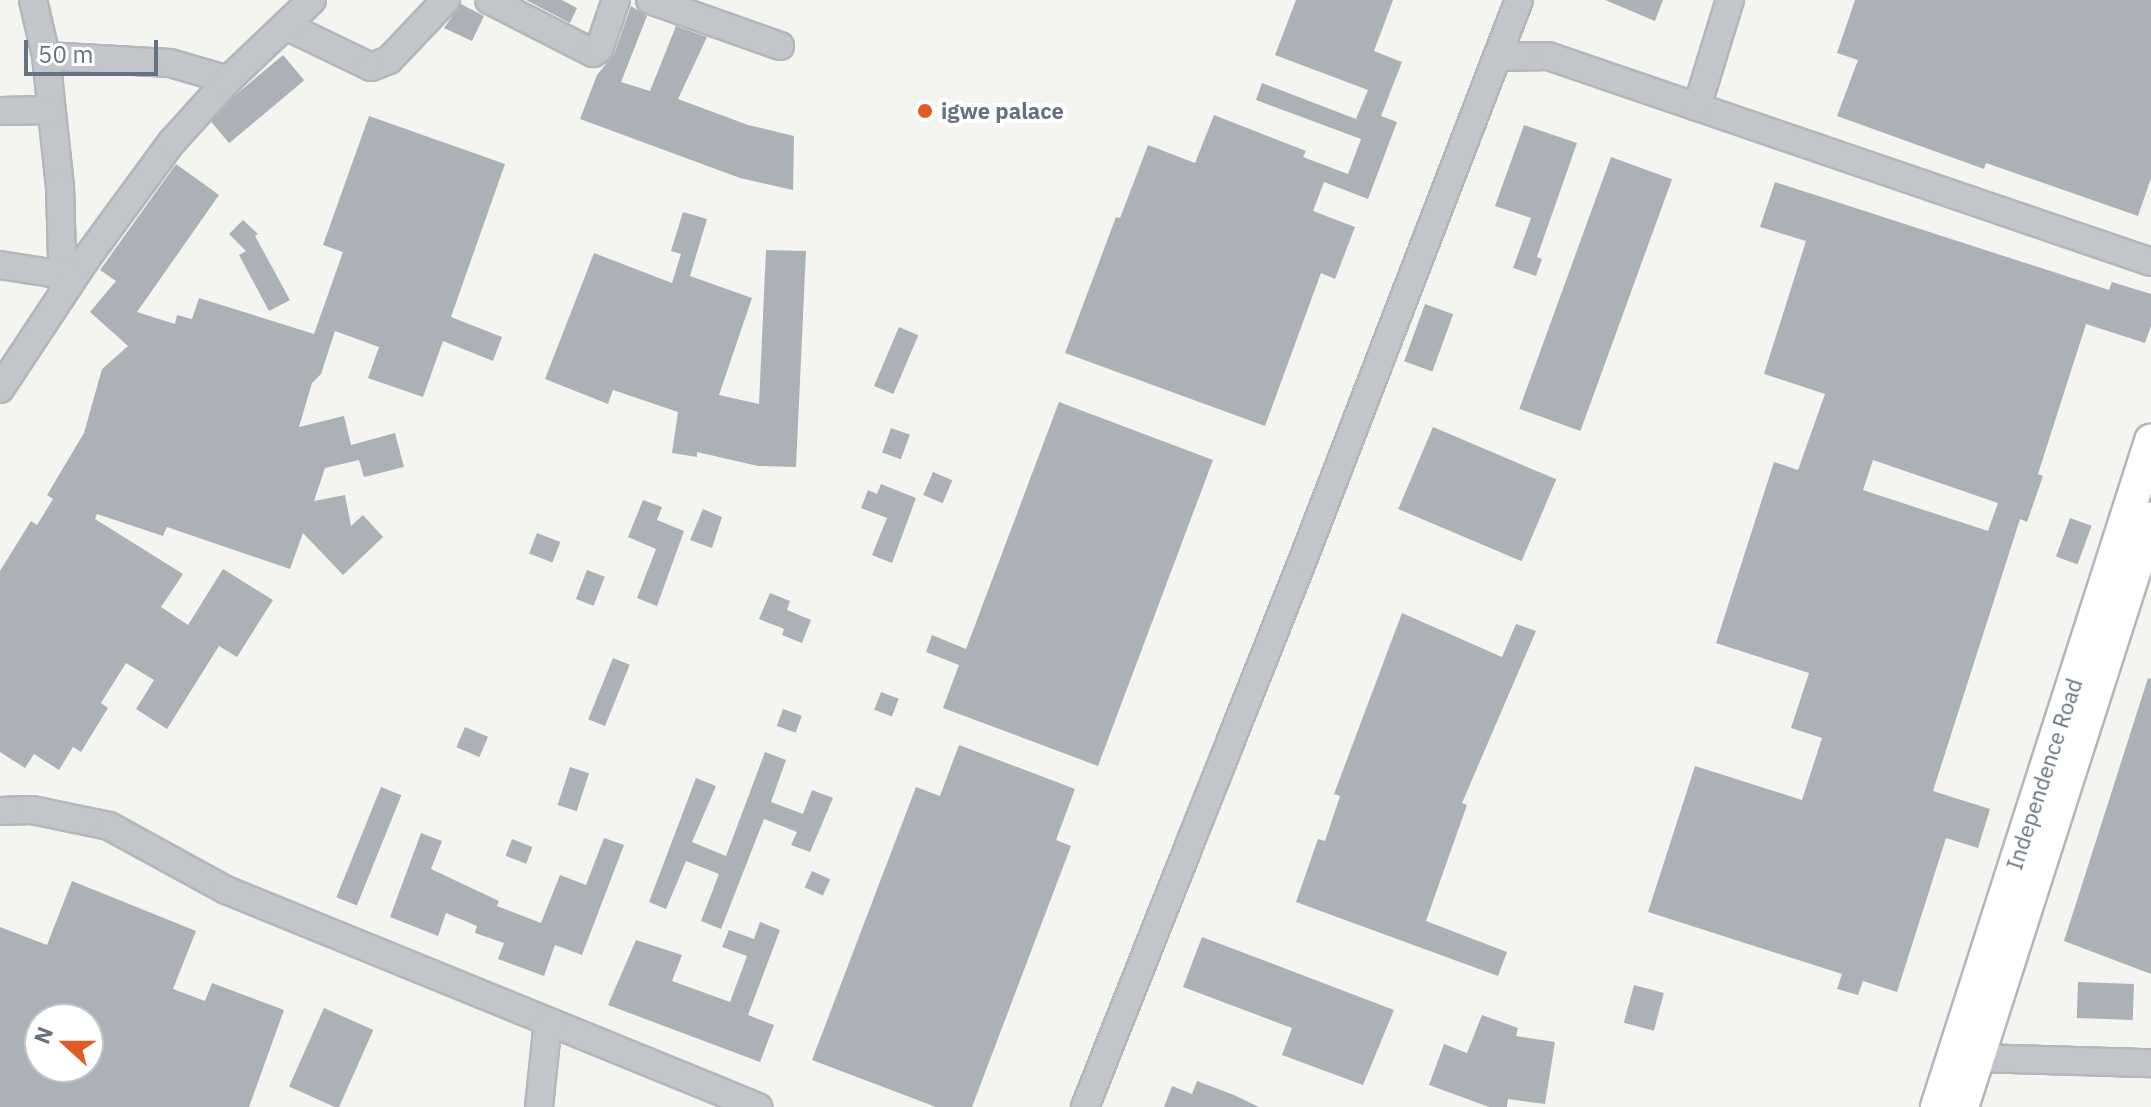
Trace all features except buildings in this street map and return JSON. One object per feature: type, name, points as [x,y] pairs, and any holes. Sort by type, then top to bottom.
[{"type":"main road","name":"Independence Road","points":[[1937,1107],[2151,441]]},
{"type":"main road","name":"Independence Road","points":[[1962,1107],[2151,519]]},
{"type":"street","points":[[33,0],[46,56],[60,186],[63,283]]},
{"type":"street","points":[[0,389],[63,283],[171,143],[228,80],[288,27],[312,0]]},
{"type":"street","points":[[288,27],[371,67],[389,60],[446,0]]},
{"type":"street","points":[[489,0],[587,53],[599,49],[616,0]]},
{"type":"street","points":[[650,0],[780,46]]},
{"type":"street","points":[[1085,1107],[1519,0]]},
{"type":"street","points":[[1697,107],[1730,0]]},
{"type":"street","points":[[46,56],[170,63],[228,80]]},
{"type":"street","points":[[1499,57],[1548,56],[2151,262]]},
{"type":"street","points":[[0,111],[51,110]]},
{"type":"street","points":[[0,265],[63,283]]},
{"type":"street","points":[[0,811],[32,810],[109,826],[226,890],[758,1107]]},
{"type":"street","points":[[539,1107],[548,1022]]},
{"type":"street","points":[[1978,1058],[2151,1063]]},
{"type":"place","name":"igwe palace","points":[[925,111]]}]
